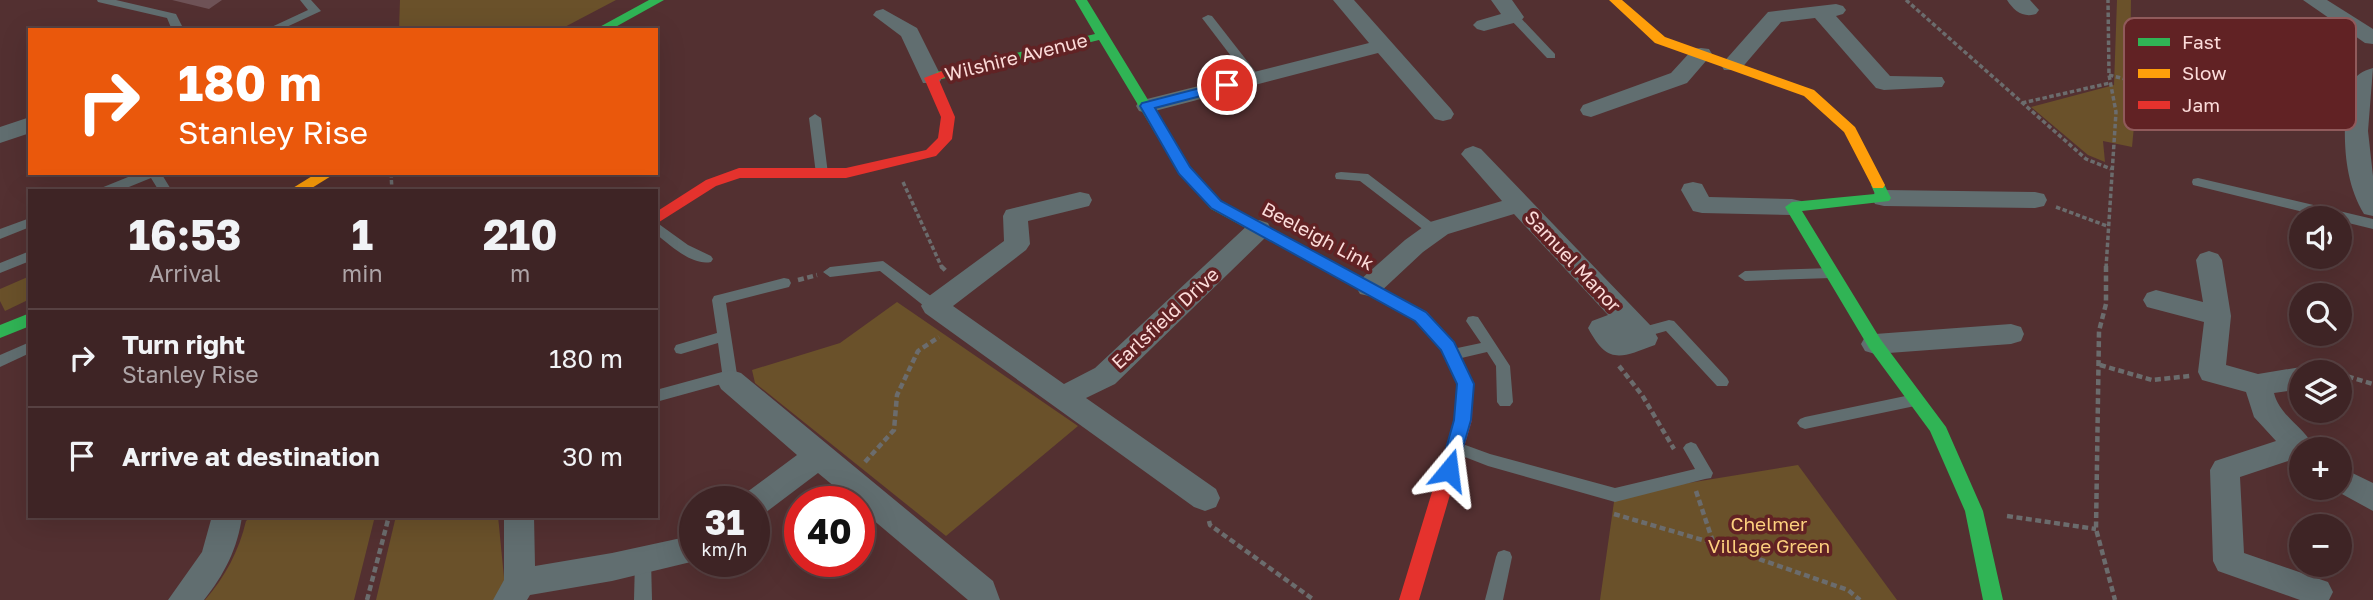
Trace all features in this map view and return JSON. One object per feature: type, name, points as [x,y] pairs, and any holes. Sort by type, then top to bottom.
[{"type":"street","points":[[604,28],[658,0]]},
{"type":"street","name":"Beeleigh Link","points":[[1081,0],[1184,170],[1216,205],[1421,316],[1451,354],[1465,384],[1463,420],[1409,600]]},
{"type":"street","points":[[1343,0],[1443,114]]},
{"type":"street","points":[[1483,25],[1514,17],[1501,0]]},
{"type":"street","points":[[1615,0],[1660,40],[1809,93],[1850,130],[1884,198]]},
{"type":"street","points":[[2313,0],[2341,18]]},
{"type":"street","points":[[1732,65],[1775,16],[1825,6],[1884,83],[1934,82]]},
{"type":"street","name":"Wilshire Avenue","points":[[658,218],[712,183],[739,173],[846,173],[931,153],[945,139],[948,117],[910,33],[883,15]]},
{"type":"street","points":[[2356,27],[2373,38]]},
{"type":"street","name":"Wilshire Avenue","points":[[931,78],[1101,36]]},
{"type":"street","points":[[1147,106],[1381,46]]},
{"type":"street","points":[[1591,110],[1679,78],[1701,54]]},
{"type":"street","points":[[2356,110],[2360,84],[2373,75]]},
{"type":"street","points":[[0,135],[28,125]]},
{"type":"street","points":[[2356,126],[2362,189],[2373,208]]},
{"type":"street","name":"Samuel Manor","points":[[1473,154],[1633,325]]},
{"type":"street","points":[[299,189],[325,175]]},
{"type":"street","points":[[1693,190],[1702,205],[1792,207],[1884,198],[2035,200]]},
{"type":"street","points":[[1080,200],[1015,216],[1017,244],[934,306],[1205,498]]},
{"type":"street","name":"Samuel Manor","points":[[1369,287],[1434,231],[1519,204]]},
{"type":"street","points":[[1792,207],[1875,344],[1937,427],[1975,511],[1993,600]]},
{"type":"street","name":"Earlsfield Drive","points":[[1062,397],[1105,376],[1259,229]]},
{"type":"street","points":[[2209,260],[2218,316],[2212,372],[2258,385],[2289,380]]},
{"type":"street","points":[[2156,300],[2218,316]]},
{"type":"street","points":[[0,332],[28,319]]},
{"type":"street","name":"Samuel Manor","points":[[1619,348],[1601,328],[1633,325]]},
{"type":"street","points":[[1875,344],[2011,334]]},
{"type":"street","points":[[731,378],[818,456],[982,591],[984,600]]},
{"type":"street","points":[[2258,385],[2264,410],[2290,437]]},
{"type":"street","points":[[2289,451],[2225,470],[2229,561],[2317,592]]},
{"type":"street","points":[[770,492],[818,456]]},
{"type":"street","points":[[2352,486],[2373,498]]},
{"type":"street","points":[[184,600],[219,552],[226,532],[227,518]]},
{"type":"street","points":[[519,518],[515,591],[679,552]]},
{"type":"lane","points":[[102,0],[172,16],[177,28]]},
{"type":"lane","points":[[275,28],[315,11],[305,0]]},
{"type":"lane","points":[[1514,17],[1551,56]]},
{"type":"lane","points":[[1209,18],[1254,78]]},
{"type":"lane","points":[[815,118],[821,174]]},
{"type":"lane","points":[[111,189],[147,175]]},
{"type":"lane","points":[[154,175],[164,189]]},
{"type":"lane","points":[[1341,176],[1363,177],[1434,231]]},
{"type":"lane","points":[[2198,182],[2373,224]]},
{"type":"lane","points":[[0,234],[28,223]]},
{"type":"lane","points":[[658,229],[683,248],[706,260]]},
{"type":"lane","points":[[0,268],[28,257]]},
{"type":"lane","points":[[830,272],[883,266],[905,286],[934,306]]},
{"type":"lane","points":[[1745,276],[1832,273]]},
{"type":"lane","points":[[658,396],[731,378],[719,300],[784,283]]},
{"type":"lane","points":[[1473,321],[1503,366],[1505,402]]},
{"type":"lane","points":[[1633,325],[1669,326],[1722,382]]},
{"type":"lane","points":[[681,349],[724,336]]},
{"type":"lane","points":[[1451,354],[1491,346]]},
{"type":"lane","points":[[0,361],[28,349]]},
{"type":"lane","points":[[1805,423],[1917,400]]},
{"type":"lane","points":[[1455,448],[1488,460],[1615,495],[1705,473],[1691,448]]},
{"type":"lane","points":[[1494,600],[1504,557]]},
{"type":"lane","points":[[643,560],[643,600]]},
{"type":"path","points":[[1906,0],[2001,81],[2086,159],[2111,169]]},
{"type":"path","points":[[2108,0],[2109,75],[2116,112],[2107,226],[2106,304],[2099,331],[2096,529],[2115,600]]},
{"type":"path","points":[[2109,75],[2124,78]]},
{"type":"path","points":[[2022,103],[2110,83]]},
{"type":"path","points":[[894,162],[941,267],[961,285]]},
{"type":"path","points":[[2035,200],[2107,226]]},
{"type":"path","points":[[784,283],[830,272]]},
{"type":"path","points":[[852,484],[863,464],[894,430],[897,395],[918,351],[958,323]]},
{"type":"path","points":[[1619,348],[1618,366],[1642,395],[1690,476],[1713,543]]},
{"type":"path","points":[[2100,365],[2152,380],[2212,372]]},
{"type":"path","points":[[2352,378],[2373,384]]},
{"type":"path","points":[[1205,498],[1210,525],[1314,600]]},
{"type":"path","points":[[1600,510],[1713,543],[1848,590],[1860,600]]},
{"type":"path","points":[[1975,511],[2096,529]]},
{"type":"path","points":[[367,600],[388,518]]},
{"type":"green space","points":[[400,0],[616,0],[563,28],[399,28]]},
{"type":"green space","points":[[2117,0],[2131,0],[2131,18],[2124,18],[2124,130],[2134,130],[2132,147],[2103,141],[2105,162],[2088,155],[2031,107],[2114,85]]},
{"type":"green space","points":[[28,277],[28,300],[5,311],[0,301],[0,289]]},
{"type":"green space","points":[[897,302],[1078,426],[946,536],[755,383],[752,370],[840,343]]},
{"type":"green space","name":"Chelmer Village Green","points":[[1798,465],[1897,600],[1600,600],[1615,495]]},
{"type":"green space","points":[[250,518],[374,518],[354,600],[205,600],[230,563],[246,521]]},
{"type":"green space","points":[[396,518],[498,518],[505,588],[497,600],[376,600]]},
{"type":"building","points":[[172,0],[222,0],[209,9]]},
{"type":"traffic: fast","points":[[604,28],[658,0]]},
{"type":"traffic: fast","points":[[1081,0],[1184,170],[1216,205],[1352,279]]},
{"type":"traffic: fast","points":[[942,75],[1101,36]]},
{"type":"traffic: fast","points":[[1878,185],[1884,198],[1792,207],[1875,344],[1937,427],[1974,511],[1993,600]]},
{"type":"traffic: fast","points":[[0,332],[28,320]]},
{"type":"traffic: slow","points":[[1615,0],[1660,40],[1809,93],[1850,130],[1878,185]]},
{"type":"traffic: slow","points":[[299,189],[325,175]]},
{"type":"traffic: jam","points":[[658,218],[711,183],[739,173],[846,173],[931,153],[945,139],[948,117],[931,78],[942,75]]},
{"type":"traffic: jam","points":[[1352,279],[1421,316],[1448,347],[1465,384],[1463,420],[1409,600]]},
{"type":"route","points":[[1227,85],[1147,106],[1184,170],[1216,205],[1421,316],[1448,347],[1465,384],[1463,420],[1449,470]]}]
